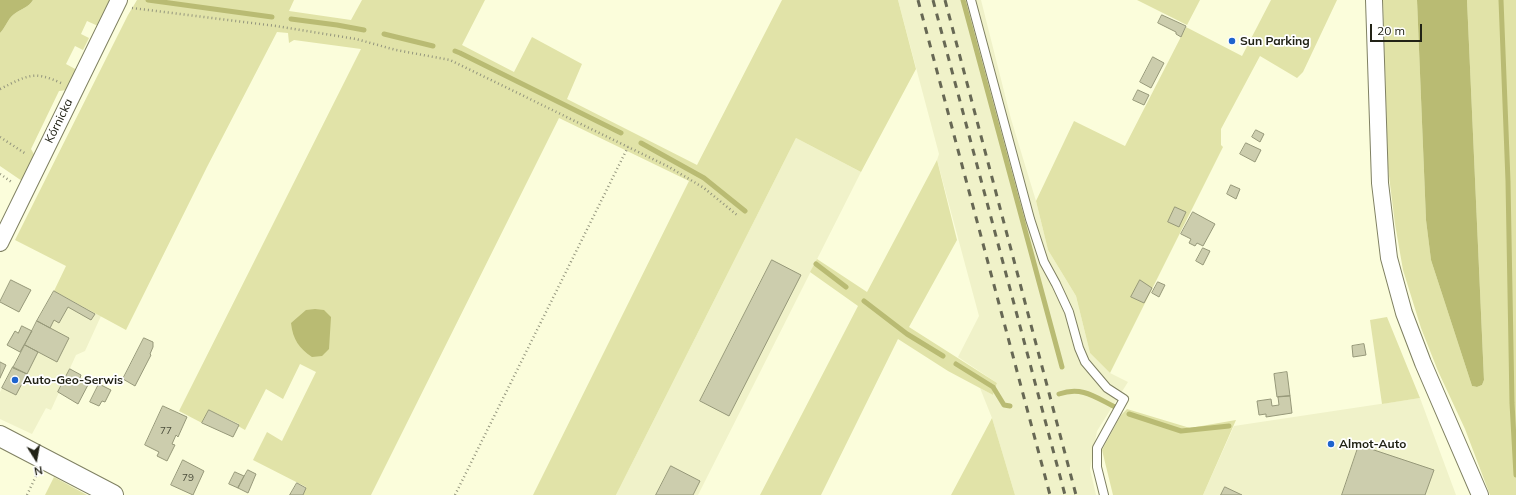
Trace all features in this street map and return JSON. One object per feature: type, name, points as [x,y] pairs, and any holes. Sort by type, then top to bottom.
[{"type":"street","points":[[1374,0],[1380,183],[1389,258],[1409,327],[1480,495]]},
{"type":"street","name":"Kórnicka","points":[[0,243],[117,3]]},
{"type":"street","points":[[0,436],[113,495]]},
{"type":"lane","points":[[971,0],[1030,219],[1044,262],[1069,312],[1079,348],[1085,362],[1107,388],[1124,399],[1097,448],[1097,467],[1104,495]]},
{"type":"path","points":[[117,3],[356,39],[396,50],[450,60],[669,167],[704,188],[737,215]]},
{"type":"path","points":[[0,89],[35,75],[50,78],[75,89]]},
{"type":"path","points":[[0,137],[39,162]]},
{"type":"path","points":[[455,495],[628,147]]},
{"type":"path","points":[[27,495],[39,470]]},
{"type":"shaded area","points":[[0,0],[33,0],[29,5],[11,17],[0,33]]},
{"type":"shaded area","points":[[33,0],[111,0],[98,26],[87,21],[81,34],[89,38],[83,50],[75,46],[66,64],[77,70],[67,90],[59,91],[31,149],[35,156],[22,181],[0,166],[0,33],[11,17],[29,5]]},
{"type":"shaded area","points":[[137,0],[294,0],[289,11],[351,20],[362,0],[485,0],[462,45],[514,72],[532,37],[582,64],[567,99],[697,165],[782,0],[898,0],[916,69],[861,172],[796,138],[616,495],[533,495],[689,181],[559,118],[371,495],[303,495],[306,487],[253,460],[267,432],[282,441],[316,372],[300,364],[283,399],[266,389],[245,430],[238,426],[239,424],[209,410],[202,423],[179,411],[361,49],[294,40],[289,43],[288,33],[277,32],[207,167],[126,330],[54,291],[66,266],[15,240],[128,15]]},
{"type":"shaded area","points":[[898,0],[981,0],[1011,119],[1036,201],[1048,250],[1076,296],[1090,353],[1110,373],[1128,382],[1097,431],[1090,469],[1096,495],[1015,495],[992,418],[980,388],[993,395],[997,383],[958,357],[979,316],[937,160],[939,154]]},
{"type":"shaded area","points":[[1137,0],[1200,0],[1187,25]]},
{"type":"shaded area","points":[[1271,0],[1337,0],[1303,72],[1297,78],[1260,56],[1221,129],[1221,145],[1223,147],[1110,373],[1090,353],[1076,296],[1048,250],[1036,201],[1074,121],[1125,146],[1186,27],[1242,56]]},
{"type":"shaded area","points":[[1383,0],[1417,0],[1426,220],[1431,260],[1472,386],[1477,387],[1482,385],[1484,380],[1467,0],[1516,0],[1516,495],[1490,495],[1465,429],[1438,371],[1421,328],[1403,270],[1395,224],[1388,168]]},
{"type":"shaded area","points":[[1417,0],[1467,0],[1484,380],[1482,385],[1477,387],[1472,386],[1431,260],[1426,220]]},
{"type":"shaded area","points":[[796,138],[861,172],[698,495],[616,495]]},
{"type":"shaded area","points":[[937,160],[957,240],[909,327],[997,383],[993,395],[948,371],[898,339],[821,495],[760,495],[858,306],[810,272],[817,259],[867,292]]},
{"type":"shaded area","points":[[54,291],[101,316],[85,351],[76,355],[51,410],[46,408],[32,434],[0,419],[0,392]]},
{"type":"shaded area","points":[[306,310],[324,310],[331,317],[329,349],[322,356],[312,357],[297,343],[293,334],[291,323]]},
{"type":"shaded area","points":[[1387,317],[1420,398],[1382,404],[1370,320]]},
{"type":"shaded area","name":"Almot-Auto","points":[[1420,398],[1456,495],[1203,495],[1234,426]]},
{"type":"shaded area","points":[[1127,409],[1190,428],[1236,420],[1203,495],[1113,495],[1102,450],[1121,415]]},
{"type":"shaded area","points":[[992,418],[1015,495],[951,495]]},
{"type":"shaded area","points":[[54,477],[87,495],[45,495]]},
{"type":"building","points":[[1162,15],[1186,26],[1181,37],[1176,34],[1176,32],[1158,23]]},
{"type":"building","points":[[1153,57],[1164,63],[1151,88],[1140,82]]},
{"type":"building","points":[[1138,90],[1149,95],[1144,105],[1133,100]]},
{"type":"building","points":[[1256,130],[1264,134],[1260,142],[1252,137]]},
{"type":"building","points":[[1246,143],[1261,150],[1255,162],[1240,154]]},
{"type":"building","points":[[1231,185],[1240,189],[1236,199],[1227,194]]},
{"type":"building","points":[[1175,207],[1186,212],[1179,227],[1168,222]]},
{"type":"building","points":[[1193,212],[1215,224],[1203,246],[1197,243],[1195,246],[1189,243],[1191,239],[1181,234]]},
{"type":"building","points":[[1203,248],[1210,251],[1203,265],[1196,261]]},
{"type":"building","points":[[772,260],[801,275],[729,416],[700,401]]},
{"type":"building","points":[[11,280],[31,290],[19,312],[0,302]]},
{"type":"building","points":[[1140,280],[1152,288],[1144,303],[1131,297]]},
{"type":"building","points":[[1158,282],[1165,285],[1159,297],[1152,293]]},
{"type":"building","points":[[54,291],[95,314],[91,320],[68,307],[59,323],[54,320],[50,328],[37,321]]},
{"type":"building","points":[[37,321],[69,338],[57,362],[25,345]]},
{"type":"building","points":[[22,326],[32,331],[20,352],[7,345],[15,331],[18,333]]},
{"type":"building","points":[[144,338],[153,342],[153,347],[150,354],[151,355],[135,386],[123,379]]},
{"type":"building","points":[[1364,344],[1366,355],[1353,357],[1352,346]]},
{"type":"building","points":[[25,345],[38,352],[27,374],[13,368]]},
{"type":"building","points":[[0,362],[6,365],[0,378]]},
{"type":"building","points":[[13,367],[27,374],[16,395],[2,388]]},
{"type":"building","points":[[70,369],[81,375],[80,378],[89,383],[78,404],[58,392]]},
{"type":"building","points":[[1287,372],[1290,396],[1277,397],[1274,374]]},
{"type":"building","points":[[99,384],[111,390],[105,402],[102,401],[99,406],[90,402]]},
{"type":"building","points":[[1290,396],[1292,413],[1266,417],[1266,414],[1259,415],[1257,401],[1271,399],[1272,406],[1279,405],[1278,397]]},
{"type":"building","points":[[163,406],[187,417],[178,437],[176,435],[172,444],[175,445],[167,461],[157,456],[159,452],[145,445]]},
{"type":"building","points":[[209,410],[239,425],[233,437],[202,423]]},
{"type":"building","points":[[1359,445],[1434,470],[1425,495],[1342,495]]},
{"type":"building","points":[[183,460],[204,471],[193,495],[171,485]]},
{"type":"building","points":[[671,466],[700,481],[693,495],[656,495]]},
{"type":"building","points":[[248,470],[256,474],[248,493],[238,488]]},
{"type":"building","points":[[235,472],[244,476],[238,488],[229,484]]},
{"type":"building","points":[[297,483],[306,488],[303,495],[290,495]]},
{"type":"building","points":[[1225,487],[1242,495],[1221,495]]},
{"type":"waterway","points":[[148,0],[272,17]]},
{"type":"waterway","points":[[963,0],[1062,367]]},
{"type":"waterway","points":[[1501,0],[1508,181],[1512,403],[1516,475]]},
{"type":"waterway","points":[[291,19],[364,30]]},
{"type":"waterway","points":[[384,34],[433,46]]},
{"type":"waterway","points":[[455,51],[621,133]]},
{"type":"waterway","points":[[641,143],[704,178],[745,211]]},
{"type":"waterway","points":[[816,264],[846,287]]},
{"type":"waterway","points":[[864,301],[907,334],[943,356]]},
{"type":"waterway","points":[[956,364],[993,387],[1004,405],[1010,406]]},
{"type":"waterway","points":[[1059,394],[1075,391],[1082,392],[1095,396],[1115,407]]},
{"type":"waterway","points":[[1129,414],[1181,431],[1229,426]]},
{"type":"railway","points":[[918,0],[1050,495]]},
{"type":"railway","points":[[933,0],[1065,495]]},
{"type":"railway","points":[[945,0],[1076,495]]},
{"type":"place","name":"Sun Parking","points":[[1232,41]]},
{"type":"place","name":"Auto-Geo-Serwis","points":[[15,380]]},
{"type":"place","name":"Almot-Auto","points":[[1331,444]]}]
